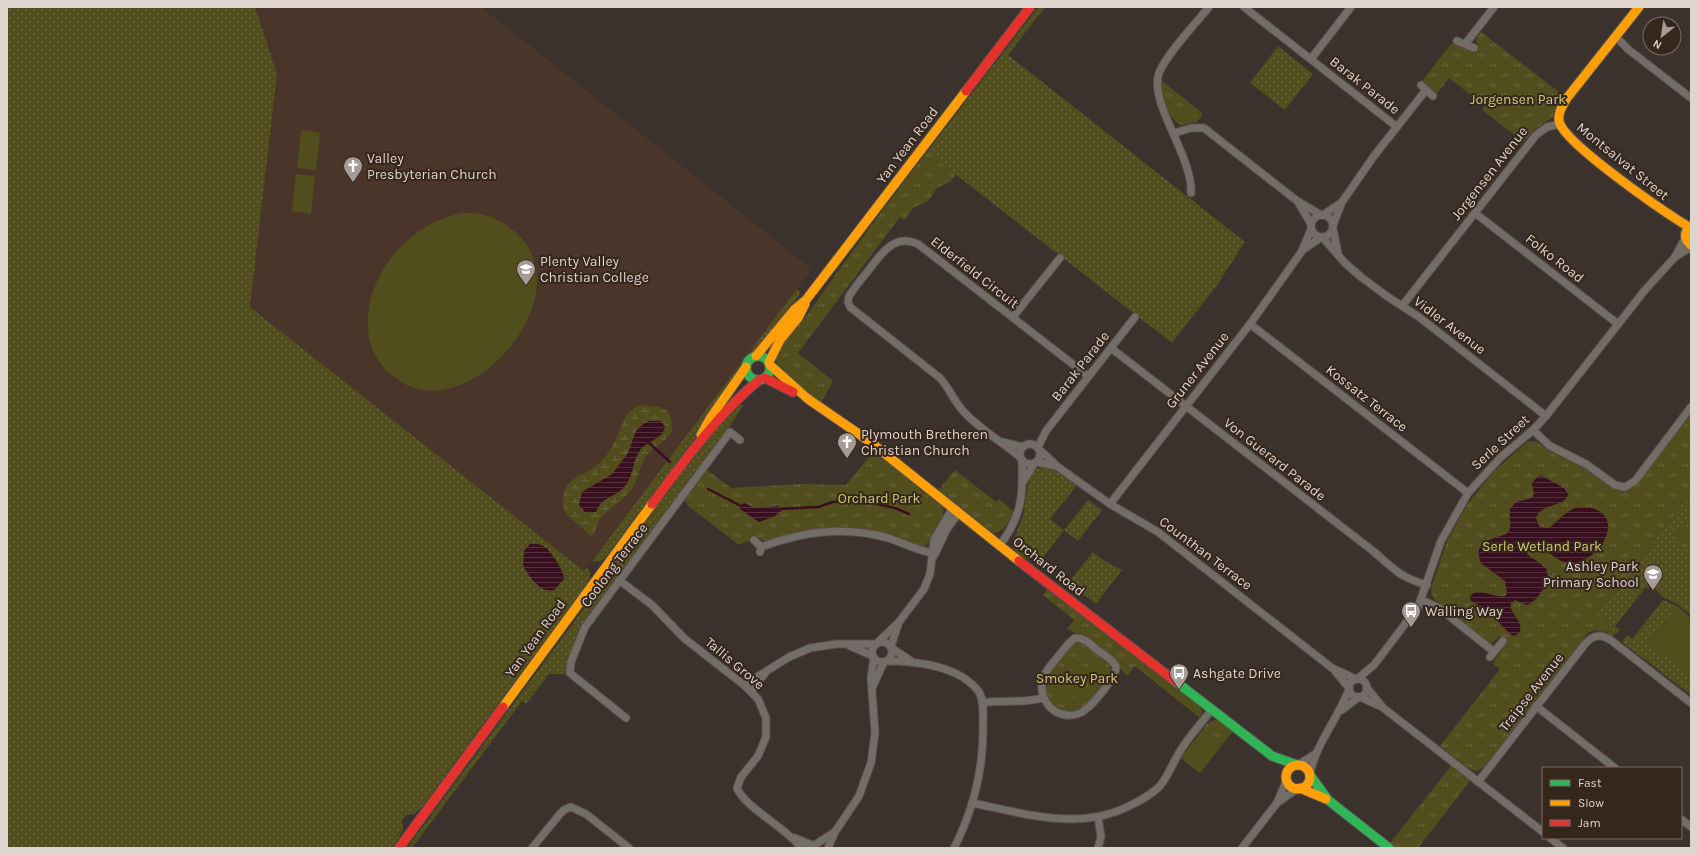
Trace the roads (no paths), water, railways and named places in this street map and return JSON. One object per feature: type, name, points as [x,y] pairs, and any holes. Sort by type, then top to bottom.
[{"type":"main road","name":"Yan Yean Road","points":[[756,356],[794,310],[806,300],[1030,7]]},
{"type":"main road","points":[[1560,124],[1561,111],[1564,104],[1639,7]]},
{"type":"main road","name":"Montsalvat Street","points":[[1560,124],[1563,130],[1578,144],[1671,217],[1689,236]]},
{"type":"main road","name":"Yan Yean Road","points":[[769,363],[780,340],[798,318],[806,300]]},
{"type":"main road","points":[[756,356],[764,357],[769,363],[769,374],[762,379],[750,376],[746,367],[749,361],[756,356]]},
{"type":"main road","name":"Orchard Road","points":[[769,363],[808,399],[869,441],[955,511],[1272,756],[1287,778]]},
{"type":"main road","name":"Yan Yean Road","points":[[695,446],[713,411],[735,388],[746,367]]},
{"type":"main road","name":"Yan Yean Road","points":[[399,848],[695,446],[742,394],[762,379]]},
{"type":"main road","name":"Orchard Road","points":[[762,379],[808,399]]},
{"type":"main road","name":"Orchard Road","points":[[1272,756],[1298,765]]},
{"type":"main road","points":[[1328,800],[1306,768],[1298,765],[1288,770],[1287,778],[1289,784],[1328,800],[1389,848]]},
{"type":"main road","points":[[1299,788],[1307,785],[1310,775]]},
{"type":"street","points":[[1191,193],[1190,172],[1158,96],[1158,77],[1163,66],[1209,7]]},
{"type":"street","name":"Barak Parade","points":[[1244,7],[1397,127],[1342,202],[1333,227]]},
{"type":"street","points":[[1311,59],[1351,7]]},
{"type":"street","points":[[1466,43],[1494,7]]},
{"type":"street","points":[[1614,38],[1691,98]]},
{"type":"street","points":[[1457,41],[1466,43],[1474,48]]},
{"type":"street","points":[[1397,127],[1423,88],[1433,96]]},
{"type":"street","name":"Jorgensen Avenue","points":[[1402,306],[1536,135],[1547,127],[1560,124]]},
{"type":"street","points":[[1174,133],[1191,128],[1204,128],[1296,200],[1330,218],[1339,255]]},
{"type":"street","points":[[1296,200],[1311,226],[1313,234],[1322,238],[1329,235],[1333,227]]},
{"type":"street","name":"Barak Parade","points":[[1322,215],[1342,202]]},
{"type":"street","name":"Folko Road","points":[[1475,213],[1618,324]]},
{"type":"street","points":[[1311,226],[1315,217],[1322,215]]},
{"type":"street","name":"Gruner Avenue","points":[[1110,504],[1250,324],[1302,251],[1311,226]]},
{"type":"street","name":"Serle Street","points":[[1675,257],[1689,236]]},
{"type":"street","name":"Serle Street","points":[[1356,679],[1374,665],[1414,613],[1422,600],[1441,541],[1468,493],[1501,457],[1533,430],[1546,416],[1618,324],[1658,275],[1675,257],[1689,236]]},
{"type":"street","name":"Gruner Avenue","points":[[1302,251],[1322,238]]},
{"type":"street","name":"Vidler Avenue","points":[[1322,238],[1352,269],[1388,297],[1419,316],[1546,416]]},
{"type":"street","name":"Elderfield Circuit","points":[[1021,459],[966,415],[956,402],[951,391],[940,378],[853,310],[849,305],[848,299],[884,250],[897,242],[908,241],[924,248],[1088,376]]},
{"type":"street","points":[[1013,317],[1060,258]]},
{"type":"street","name":"Barak Parade","points":[[1039,449],[1046,431],[1135,317]]},
{"type":"street","name":"Kossatz Terrace","points":[[1250,324],[1468,493]]},
{"type":"street","name":"Von Guerard Parade","points":[[1111,348],[1373,551],[1399,574],[1427,585]]},
{"type":"street","points":[[1533,430],[1550,446],[1582,461],[1615,485],[1625,487],[1635,481],[1691,407]]},
{"type":"street","name":"Barak Parade","points":[[1026,445],[1046,431]]},
{"type":"street","name":"Coolong Terrace","points":[[626,718],[574,677],[570,669],[585,627],[730,432],[740,440]]},
{"type":"street","name":"Elderfield Circuit","points":[[998,440],[1026,445]]},
{"type":"street","points":[[1000,546],[1011,530],[1017,517],[1022,484],[1021,459],[1026,445],[1039,449],[1040,457],[1022,484]]},
{"type":"street","name":"Counthan Terrace","points":[[1039,449],[1058,467],[1110,504],[1158,532],[1332,668],[1349,689]]},
{"type":"street","points":[[1021,459],[1028,464],[1036,463]]},
{"type":"street","name":"Counthan Terrace","points":[[1036,463],[1058,467]]},
{"type":"street","points":[[828,848],[835,832],[855,805],[870,768],[875,733],[871,677],[873,657],[872,649],[899,622],[924,589],[930,574],[933,555],[955,511]]},
{"type":"street","points":[[754,540],[761,550],[804,534],[839,531],[879,536],[933,555]]},
{"type":"street","name":"Tallis Grove","points":[[620,580],[652,605],[685,639],[751,691],[763,708],[767,728],[766,737],[758,756],[741,777],[737,788],[744,799],[791,836],[801,848]]},
{"type":"street","points":[[1422,600],[1438,608],[1492,654],[1503,641]]},
{"type":"street","points":[[872,688],[886,662],[892,656],[892,647],[899,622]]},
{"type":"street","name":"Traipse Avenue","points":[[1478,782],[1589,639],[1597,635],[1601,635],[1612,641],[1691,703]]},
{"type":"street","points":[[1075,638],[1084,640],[1115,665],[1115,674],[1110,682],[1090,705],[1079,714],[1072,715],[1059,713],[1052,709],[1043,698],[1042,683],[1044,676],[1066,647],[1075,638]]},
{"type":"street","points":[[744,685],[759,674],[768,671],[789,657],[810,648],[836,644],[846,645],[885,642],[913,662]]},
{"type":"street","points":[[846,645],[873,657],[879,662],[913,662],[951,670],[979,692],[982,703],[982,753],[972,803],[954,848]]},
{"type":"street","name":"Serle Street","points":[[1367,687],[1374,665]]},
{"type":"street","name":"Counthan Terrace","points":[[1332,668],[1356,679]]},
{"type":"street","points":[[751,691],[768,671]]},
{"type":"street","points":[[1310,775],[1316,754],[1340,711],[1351,682],[1356,679],[1364,681],[1382,707]]},
{"type":"street","points":[[1340,711],[1365,693],[1367,687]]},
{"type":"street","points":[[1349,689],[1353,696],[1360,697],[1382,707],[1542,831]]},
{"type":"street","points":[[982,703],[998,700],[1024,702],[1043,698]]},
{"type":"street","points":[[1536,706],[1614,767]]},
{"type":"street","points":[[972,803],[1055,819],[1070,820],[1098,817],[1128,807],[1152,793],[1166,778],[1182,748],[1212,709]]},
{"type":"street","points":[[1298,765],[1316,754]]},
{"type":"street","points":[[1242,848],[1277,803],[1287,778]]},
{"type":"street","points":[[1277,803],[1299,788]]},
{"type":"street","points":[[532,848],[560,814],[564,810],[571,807],[586,814],[629,848]]},
{"type":"street","points":[[1098,817],[1101,836],[1098,848]]},
{"type":"street","points":[[1682,820],[1691,827]]},
{"type":"street","points":[[813,846],[835,832]]},
{"type":"street","name":"Tallis Grove","points":[[791,836],[813,846],[824,848]]},
{"type":"street","points":[[1551,839],[1563,848]]},
{"type":"waterway","points":[[647,441],[670,462]]},
{"type":"waterway","points":[[708,489],[741,506]]},
{"type":"waterway","points":[[779,509],[818,507],[833,502],[859,500],[895,508],[909,514]]},
{"type":"place","name":"Valley Presbyterian Church","points":[[353,183]]},
{"type":"place","name":"Plenty Valley Christian College","points":[[526,286]]},
{"type":"place","name":"Plymouth Bretheren Christian Church","points":[[847,459]]},
{"type":"place","name":"Ashley Park Primary School","points":[[1653,591]]},
{"type":"place","name":"Walling Way","points":[[1411,628]]},
{"type":"place","name":"Ashgate Drive","points":[[1179,690]]},
{"type":"park label","name":"Jorgensen Park","points":[[1518,99]]},
{"type":"park label","name":"Orchard Park","points":[[879,498]]},
{"type":"park label","name":"Serle Wetland Park","points":[[1542,546]]},
{"type":"park label","name":"Smokey Park","points":[[1077,678]]}]
